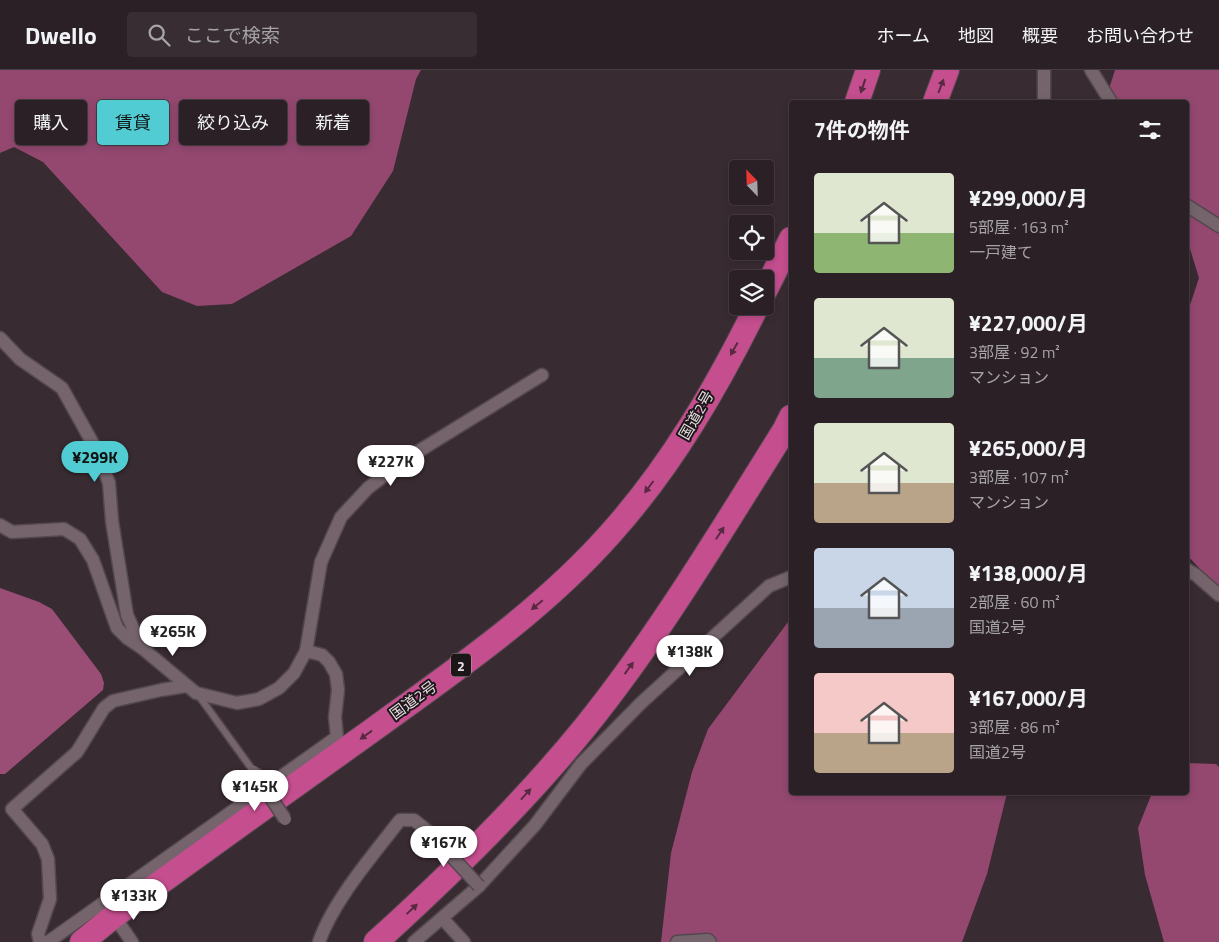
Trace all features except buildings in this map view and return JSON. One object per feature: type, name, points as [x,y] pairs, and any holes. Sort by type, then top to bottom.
[{"type":"highway","points":[[858,100],[868,70]]},
{"type":"highway","points":[[936,100],[947,70]]},
{"type":"highway","points":[[774,273],[789,243]]},
{"type":"highway","name":"国道2号","points":[[82,942],[114,916],[459,666],[542,601],[615,528],[664,468],[690,428],[752,315]]},
{"type":"highway","points":[[376,942],[474,850],[586,726],[682,593],[789,421]]},
{"type":"street","points":[[1044,70],[1044,100]]},
{"type":"street","points":[[1091,70],[1110,100]]},
{"type":"street","points":[[1189,207],[1219,226]]},
{"type":"street","points":[[0,338],[20,359],[62,388],[97,451],[109,483],[112,521],[127,615],[142,648]]},
{"type":"street","points":[[40,942],[38,934],[50,899],[48,859],[42,844],[12,809],[77,752],[104,708],[113,701],[160,690],[191,690],[237,703],[259,699],[279,688],[294,673],[306,651],[321,562],[341,517],[368,488],[406,459],[542,375]]},
{"type":"street","points":[[0,525],[12,532],[64,529],[80,539],[93,560],[117,628],[191,690]]},
{"type":"street","points":[[1189,571],[1219,595]]},
{"type":"street","points":[[414,942],[479,886],[535,825],[581,764],[641,703],[769,586],[789,578]]},
{"type":"street","points":[[48,942],[337,737],[335,717],[338,690],[336,674],[322,655],[306,651]]},
{"type":"street","points":[[254,772],[285,819]]},
{"type":"street","points":[[319,942],[324,926],[400,820],[414,820],[429,832],[479,886]]},
{"type":"street","points":[[114,916],[132,942]]},
{"type":"street","points":[[442,918],[464,942]]},
{"type":"street","points":[[677,942],[708,940],[710,942]]},
{"type":"lane","points":[[191,690],[216,718],[254,772]]},
{"type":"shaded area","points":[[0,70],[421,70],[416,79],[393,171],[351,236],[232,304],[197,306],[162,292],[43,162],[14,147],[0,153]]},
{"type":"shaded area","points":[[1115,70],[1219,70],[1219,589],[1189,557],[1189,308],[1199,278],[1189,246],[1189,100],[1111,100],[1107,95]]},
{"type":"shaded area","points":[[0,588],[39,602],[52,609],[101,674],[104,683],[103,690],[5,774],[0,774]]},
{"type":"shaded area","points":[[789,621],[789,795],[1007,795],[987,874],[962,942],[661,942],[671,853],[692,772],[708,729]]},
{"type":"shaded area","points":[[1189,763],[1216,764],[1219,767],[1219,942],[1164,942],[1145,875],[1138,828],[1151,795],[1189,795]]}]
